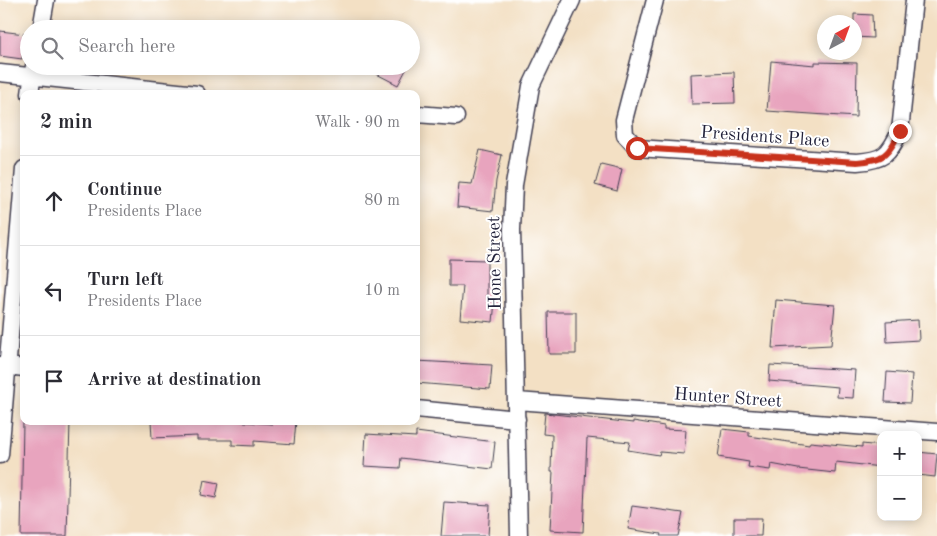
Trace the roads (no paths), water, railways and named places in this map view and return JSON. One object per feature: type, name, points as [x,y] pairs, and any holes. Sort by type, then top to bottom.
[{"type":"street","points":[[43,20],[46,0]]},
{"type":"street","name":"Hone Street","points":[[519,536],[512,230],[514,185],[531,86],[572,0]]},
{"type":"street","name":"Presidents Place","points":[[655,0],[624,120],[625,135],[637,148],[857,162],[874,161],[885,156],[893,147],[900,131],[914,0]]},
{"type":"street","points":[[0,74],[20,72]]},
{"type":"street","points":[[31,90],[32,75]]},
{"type":"street","points":[[62,75],[168,90]]},
{"type":"street","points":[[420,114],[456,117]]},
{"type":"street","points":[[0,455],[3,366],[20,207]]},
{"type":"street","points":[[3,366],[20,368]]},
{"type":"street","name":"Hunter Street","points":[[517,401],[937,432]]},
{"type":"street","points":[[420,409],[517,419]]}]
